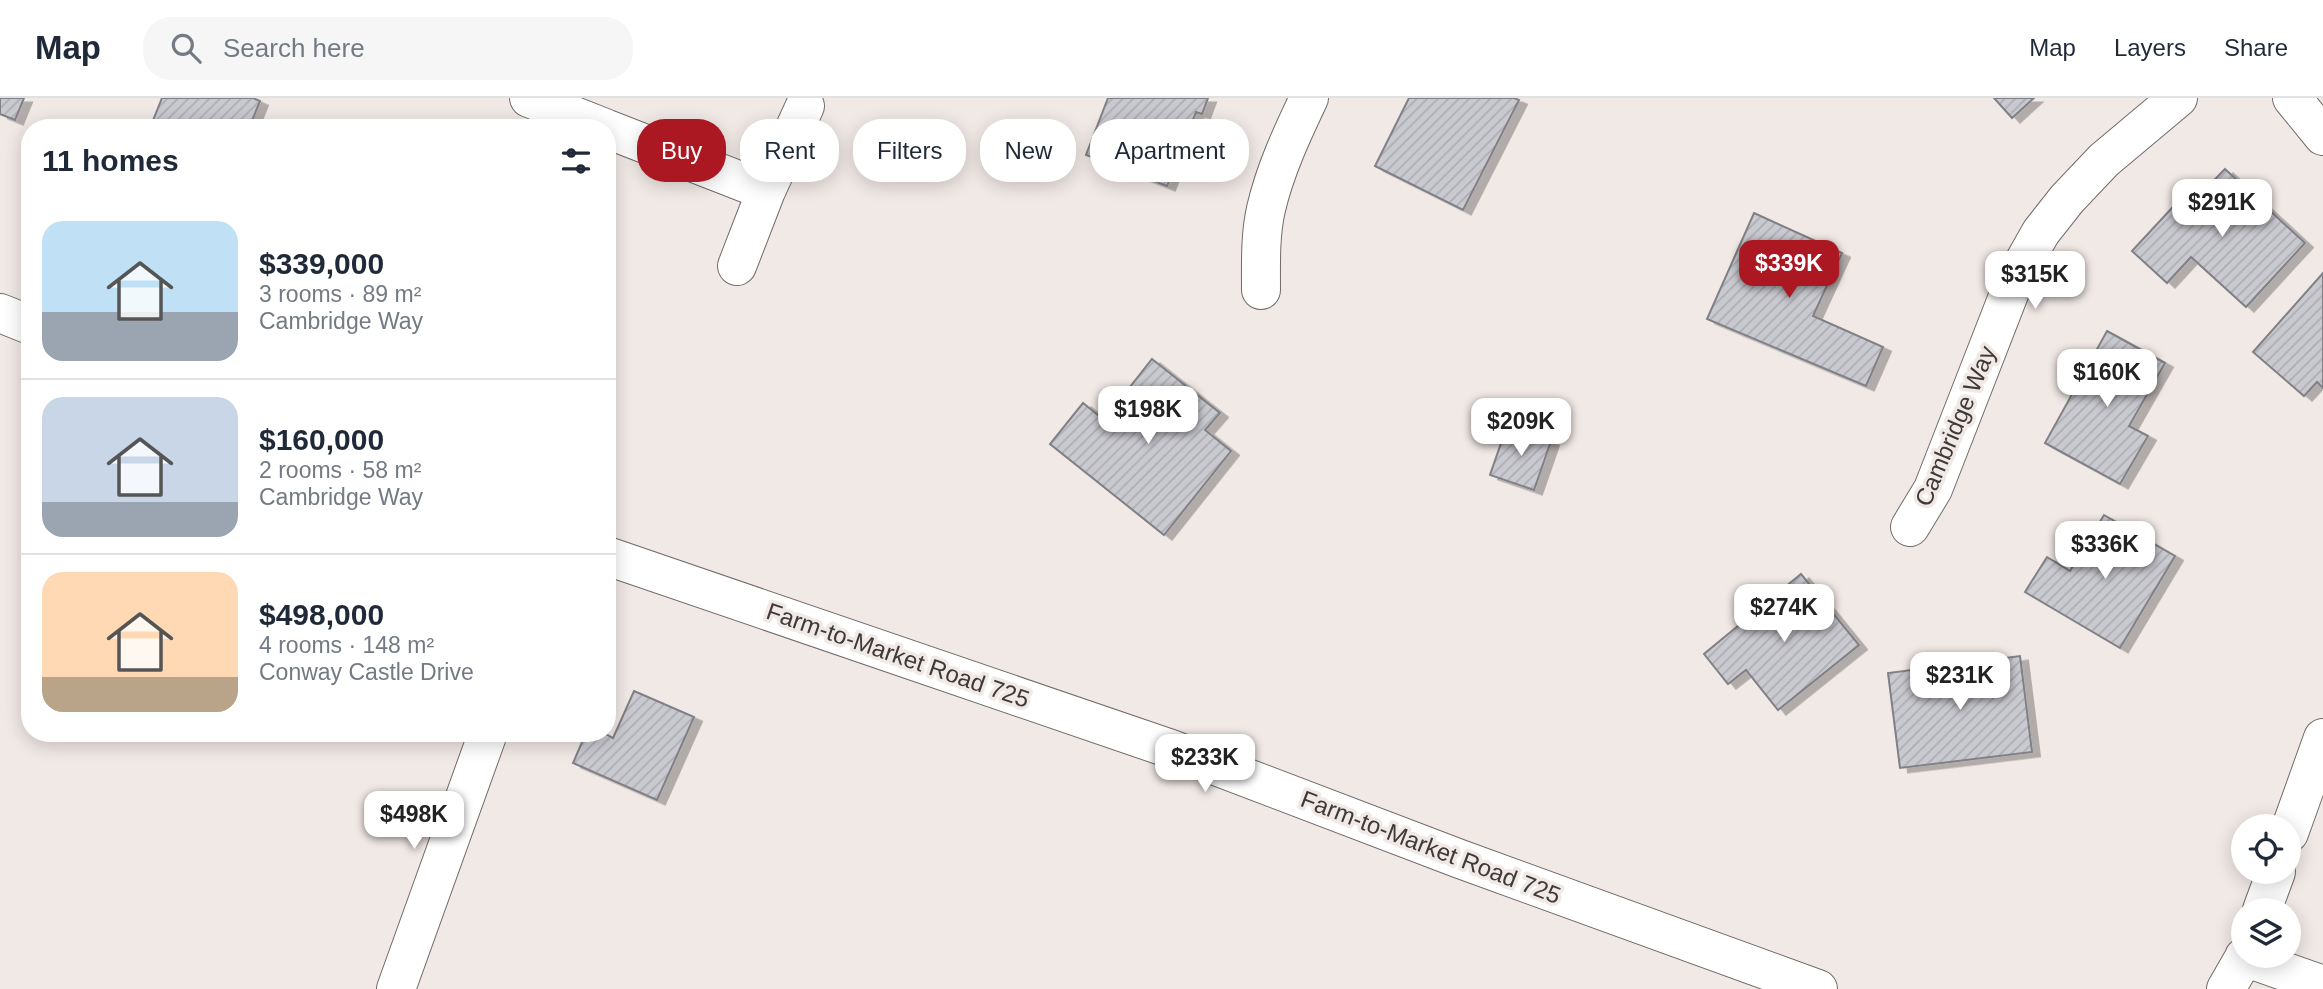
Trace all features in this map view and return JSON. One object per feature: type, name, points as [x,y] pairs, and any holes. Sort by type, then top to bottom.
[{"type":"street","points":[[529,98],[583,119]]},
{"type":"street","points":[[1261,290],[1261,251],[1266,210],[1279,166],[1309,98]]},
{"type":"street","name":"Cambridge Way","points":[[1910,527],[1933,489],[2016,276],[2041,232],[2104,160],[2178,98]]},
{"type":"street","points":[[2292,98],[2323,136]]},
{"type":"street","points":[[737,265],[766,191],[805,106]]},
{"type":"street","points":[[616,132],[766,191]]},
{"type":"street","points":[[0,313],[21,322]]},
{"type":"street","name":"Farm-to-Market Road 725","points":[[616,559],[1171,749],[1460,859],[1818,989]]},
{"type":"street","points":[[2296,814],[2323,738]]},
{"type":"street","points":[[396,989],[485,742]]},
{"type":"street","points":[[2243,968],[2323,985]]},
{"type":"building","points":[[0,98],[24,98],[15,120],[0,114]]},
{"type":"building","points":[[162,98],[253,98],[260,101],[253,119],[154,119]]},
{"type":"building","points":[[1108,98],[1208,98],[1202,114],[1196,112],[1193,119],[1100,119]]},
{"type":"building","points":[[1409,98],[1519,100],[1463,210],[1375,166]]},
{"type":"building","points":[[1994,98],[2034,98],[2012,118]]},
{"type":"building","points":[[2225,169],[2305,243],[2246,307],[2191,257],[2167,283],[2132,251],[2184,195],[2192,203]]},
{"type":"building","points":[[1754,213],[1842,253],[1813,316],[1883,347],[1866,386],[1707,319]]},
{"type":"building","points":[[2323,273],[2323,388],[2317,382],[2304,396],[2253,352]]},
{"type":"building","points":[[2107,331],[2165,363],[2129,426],[2148,436],[2120,484],[2045,443]]},
{"type":"building","points":[[1152,359],[1220,413],[1205,430],[1231,451],[1164,535],[1050,444],[1083,403],[1104,420]]},
{"type":"building","points":[[1507,426],[1551,441],[1534,490],[1490,475]]},
{"type":"building","points":[[2104,515],[2175,556],[2120,648],[2025,592],[2047,557],[2070,571]]},
{"type":"building","points":[[1801,574],[1859,645],[1778,710],[1746,670],[1728,684],[1704,654]]},
{"type":"building","points":[[2020,656],[2032,752],[1900,768],[1888,673]]},
{"type":"building","points":[[634,691],[694,717],[657,800],[573,763],[582,742],[616,742],[616,731]]}]
